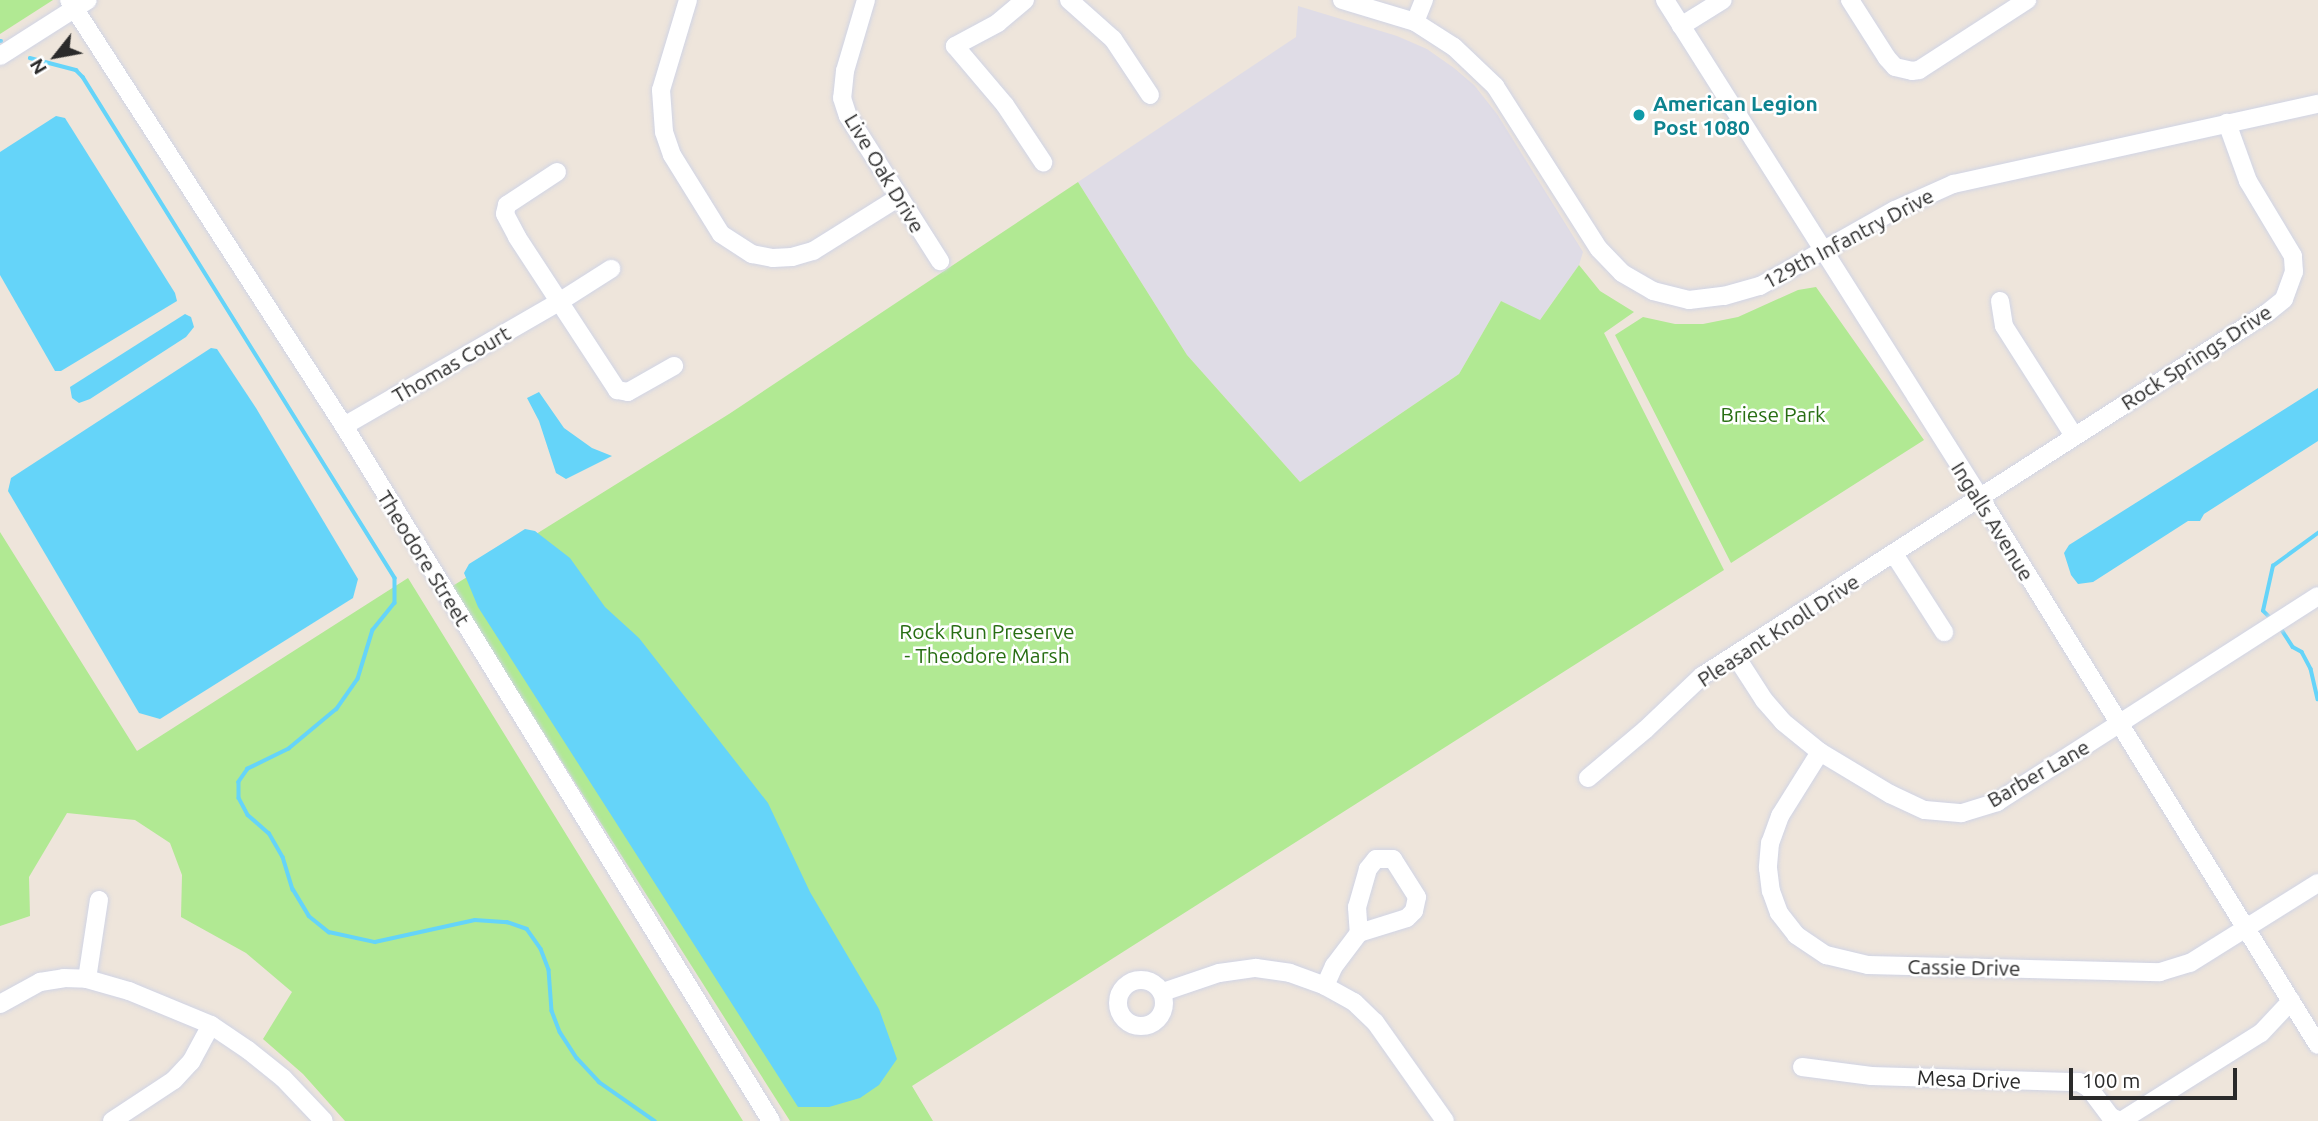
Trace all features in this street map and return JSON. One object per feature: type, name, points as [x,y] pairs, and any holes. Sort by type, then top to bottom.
[{"type":"street","points":[[688,0],[661,90],[664,132],[672,155],[721,234],[752,254],[773,258],[792,257],[813,250],[899,197]]},
{"type":"street","name":"Live Oak Drive","points":[[866,0],[845,71],[842,98],[848,116],[940,261]]},
{"type":"street","points":[[1026,0],[998,23],[956,46],[1005,105],[1043,162]]},
{"type":"street","points":[[1069,0],[1114,39],[1150,95]]},
{"type":"street","name":"129th Infantry Drive","points":[[1342,0],[1415,22],[1454,47],[1495,86],[1599,249],[1622,273],[1653,291],[1689,300],[1724,296],[1760,286],[1895,210],[1953,184],[2318,104]]},
{"type":"street","points":[[1415,22],[1424,0]]},
{"type":"street","name":"Ingalls Avenue","points":[[1665,0],[1979,496],[2318,1045]]},
{"type":"street","points":[[1681,26],[1723,0]]},
{"type":"street","points":[[1850,0],[1887,58],[1895,67],[1912,71],[1919,70],[2028,0]]},
{"type":"street","points":[[0,56],[77,3]]},
{"type":"street","name":"Theodore Street","points":[[77,3],[344,426],[771,1121]]},
{"type":"street","name":"Rock Springs Drive","points":[[1979,496],[2267,313],[2284,299],[2294,272],[2287,242],[2248,181],[2227,123]]},
{"type":"street","points":[[557,172],[507,205],[505,214],[559,303],[617,390],[628,392],[674,366]]},
{"type":"street","name":"Thomas Court","points":[[344,426],[559,303],[611,269]]},
{"type":"street","points":[[2000,301],[2004,326],[2074,436]]},
{"type":"street","name":"Pleasant Knoll Drive","points":[[1588,778],[1645,730],[1702,676],[1894,554],[1979,496]]},
{"type":"street","points":[[1894,554],[1944,632]]},
{"type":"street","name":"Barber Lane","points":[[1735,655],[1764,700],[1783,722],[1820,752],[1890,794],[1925,810],[1962,813],[1997,802],[2318,596]]},
{"type":"street","name":"Cassie Drive","points":[[1820,752],[1780,816],[1770,843],[1768,868],[1771,891],[1779,913],[1796,935],[1826,955],[1868,965],[2160,972],[2190,963],[2318,883]]},
{"type":"street","points":[[87,979],[99,900]]},
{"type":"street","points":[[1325,986],[1334,967],[1359,933]]},
{"type":"street","points":[[1163,992],[1219,973],[1256,968],[1290,973],[1325,986],[1354,1002],[1376,1022],[1445,1121]]},
{"type":"street","points":[[0,1004],[40,982],[64,978],[87,979],[166,1004],[211,1026],[284,1078],[324,1121]]},
{"type":"street","name":"Mesa Drive","points":[[1802,1067],[1871,1076],[2079,1082],[2089,1088],[2111,1117],[2121,1121],[2237,1050],[2261,1033],[2291,1001]]},
{"type":"street","points":[[112,1121],[174,1080],[191,1062],[211,1026]]},
{"type":"shaded area","points":[[1298,6],[1397,36],[1427,49],[1474,85],[1497,114],[1583,252],[1579,265],[1539,321],[1501,301],[1459,374],[1300,482],[1187,355],[1078,182],[1296,37]]},
{"type":"green space","points":[[0,0],[53,0],[0,34]]},
{"type":"green space","name":"Rock Run Preserve - Theodore Marsh","points":[[1078,182],[1187,355],[1300,482],[1459,374],[1501,301],[1540,320],[1579,265],[1600,291],[1634,312],[1604,333],[1724,570],[912,1086],[933,1121],[790,1121],[451,587],[729,414]]},
{"type":"green space","name":"Briese Park","points":[[1816,287],[1924,440],[1731,563],[1615,335],[1643,317],[1675,324],[1703,324],[1738,317],[1798,290]]},
{"type":"green space","points":[[0,532],[137,751],[408,578],[743,1121],[345,1121],[303,1074],[263,1039],[292,992],[246,953],[181,917],[182,875],[170,843],[135,820],[67,813],[29,877],[30,916],[0,926]]},
{"type":"water","points":[[56,116],[65,118],[175,293],[177,301],[61,371],[55,371],[0,275],[0,152]]},
{"type":"water","points":[[185,314],[191,317],[194,327],[186,337],[90,399],[79,403],[72,398],[70,387]]},
{"type":"water","points":[[211,348],[217,349],[256,408],[358,579],[353,598],[160,719],[139,713],[8,491],[11,478]]},
{"type":"water","points":[[2318,388],[2318,441],[2204,514],[2200,521],[2188,521],[2093,582],[2078,584],[2071,575],[2064,553],[2069,545]]},
{"type":"water","points":[[539,392],[564,428],[592,448],[612,456],[566,479],[556,473],[539,421],[527,398]]},
{"type":"water","points":[[525,529],[535,531],[570,558],[605,607],[639,638],[768,803],[810,892],[879,1009],[897,1059],[879,1085],[860,1098],[829,1107],[798,1107],[478,607],[464,573],[469,564]]},
{"type":"waterway","points":[[30,58],[76,70],[83,77],[395,578],[395,603],[373,630],[358,679],[337,709],[289,749],[248,769],[239,782],[239,798],[248,815],[269,833],[283,857],[293,889],[309,916],[329,932],[375,942],[475,920],[507,922],[527,929],[541,949],[549,970],[552,1011],[560,1032],[577,1058],[599,1082],[655,1121]]},
{"type":"waterway","points":[[2269,617],[2263,611],[2273,566],[2318,533]]},
{"type":"waterway","points":[[2282,630],[2293,647],[2302,652],[2311,669],[2318,699]]},
{"type":"place","name":"American Legion Post 1080","points":[[1639,115]]}]
